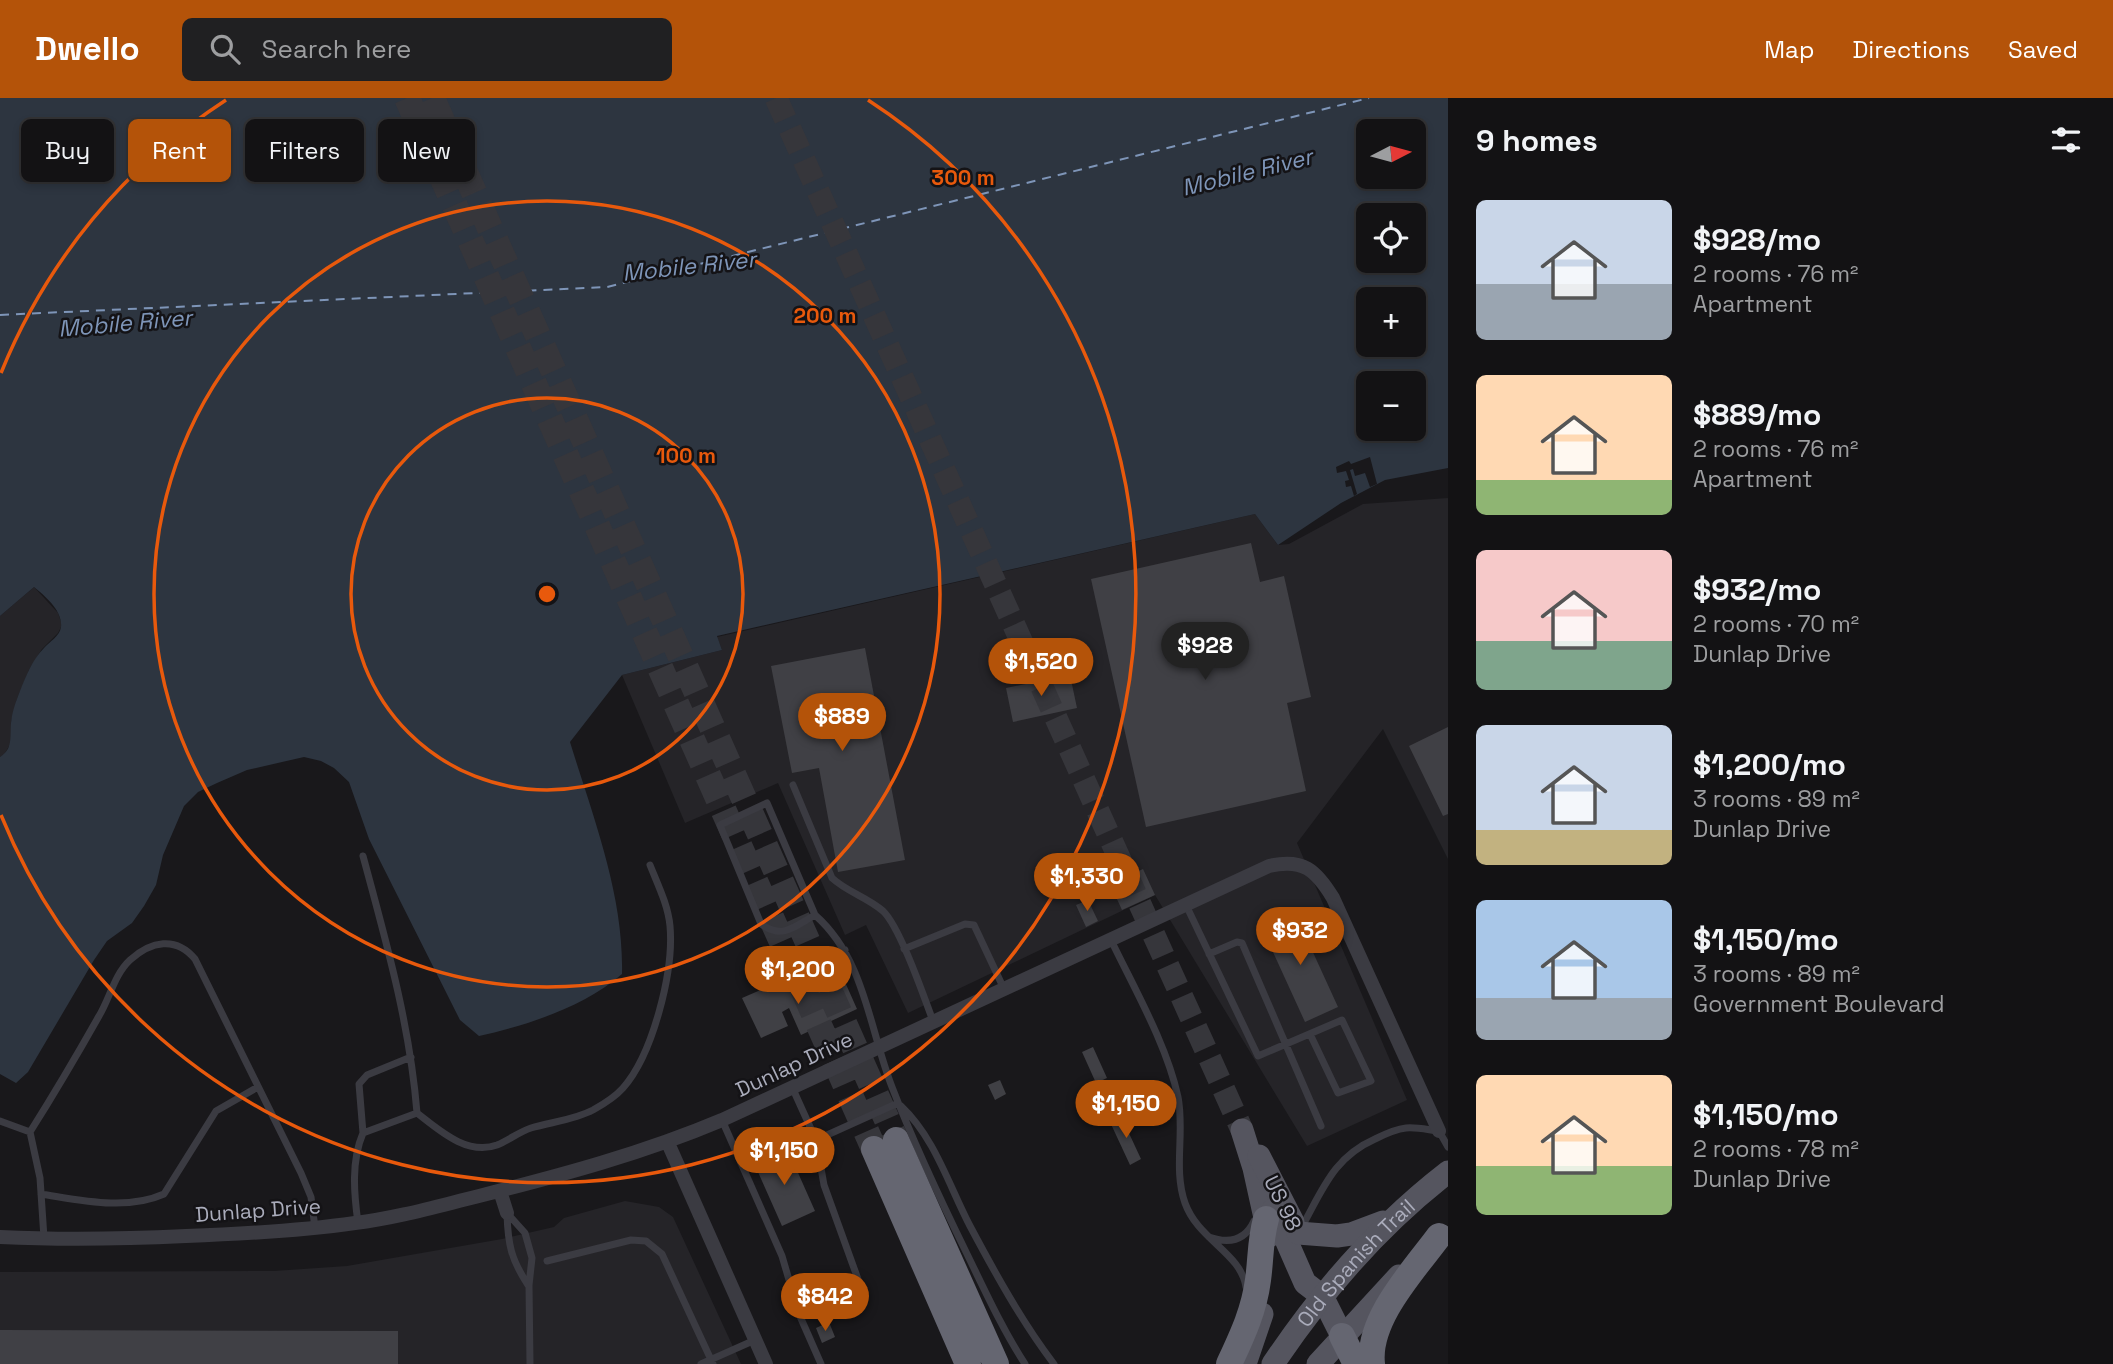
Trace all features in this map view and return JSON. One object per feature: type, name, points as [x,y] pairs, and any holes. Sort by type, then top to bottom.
[{"type":"highway","points":[[968,1364],[885,1144],[996,1364]]},
{"type":"highway","points":[[1230,1364],[1245,1334],[1258,1282],[1263,1208]]},
{"type":"highway","points":[[1372,1364],[1373,1338],[1382,1318],[1443,1232]]},
{"type":"highway","points":[[1342,1336],[1356,1364]]},
{"type":"main road","name":"US 98","points":[[1245,1364],[1261,1318],[1269,1283],[1270,1243],[1244,1135],[1262,1160],[1298,1233],[1319,1278],[1322,1296],[1342,1336]]},
{"type":"main road","points":[[1254,1168],[1306,1283],[1322,1296]]},
{"type":"main road","name":"Old Spanish Trail","points":[[1273,1364],[1322,1296],[1360,1252],[1393,1219],[1448,1172]]},
{"type":"main road","points":[[1298,1233],[1337,1236],[1351,1234],[1393,1219]]},
{"type":"main road","name":"Old Spanish Trail","points":[[1318,1364],[1443,1232]]},
{"type":"street","name":"Dunlap Drive","points":[[0,1237],[44,1239],[199,1236],[358,1223],[500,1191],[668,1143],[1269,866],[1285,862],[1311,870],[1333,898],[1439,1130]]},
{"type":"street","points":[[668,1143],[766,1364]]},
{"type":"street","points":[[500,1191],[507,1213]]},
{"type":"lane","points":[[793,785],[832,878],[885,913],[904,949],[934,1022]]},
{"type":"lane","points":[[816,915],[783,932],[771,932],[761,924],[720,825],[767,803],[816,915],[831,928],[845,950],[870,1008],[879,1047],[898,1103],[943,1205],[990,1301],[1025,1364]]},
{"type":"lane","points":[[363,856],[393,965],[411,1057],[417,1113],[446,1136],[471,1147],[483,1148],[530,1129],[592,1111],[621,1090],[647,1048],[667,974],[670,926],[666,907],[650,865]]},
{"type":"lane","points":[[1185,905],[1258,1056],[1342,1020],[1371,1081],[1338,1093],[1310,1034]]},
{"type":"lane","points":[[904,949],[965,924],[974,925],[1004,989]]},
{"type":"lane","points":[[1111,940],[1172,1072],[1179,1107],[1180,1175],[1183,1196],[1191,1217],[1205,1235],[1233,1260],[1244,1278],[1247,1289],[1245,1334]]},
{"type":"lane","points":[[1209,954],[1237,942],[1242,943],[1321,1126]]},
{"type":"lane","points":[[44,1239],[41,1194],[30,1132],[89,1034],[118,975],[128,963],[149,947],[167,943],[186,948],[195,958],[311,1198],[315,1228]]},
{"type":"lane","points":[[776,980],[845,950]]},
{"type":"lane","points":[[358,1223],[354,1190],[358,1144],[363,1133],[359,1084],[366,1075],[411,1057]]},
{"type":"lane","points":[[41,1194],[117,1202],[151,1199],[164,1194],[216,1111],[258,1087]]},
{"type":"lane","points":[[792,1087],[816,1140],[824,1185],[859,1282],[799,1314]]},
{"type":"lane","points":[[816,1140],[898,1103]]},
{"type":"lane","points":[[898,1103],[915,1119],[926,1135],[971,1227],[1035,1340],[1054,1364]]},
{"type":"lane","points":[[363,1133],[417,1113]]},
{"type":"lane","points":[[722,1120],[782,1256],[799,1314],[821,1364]]},
{"type":"lane","points":[[0,1121],[30,1132]]},
{"type":"lane","points":[[1298,1233],[1323,1185],[1336,1166],[1350,1153],[1379,1137],[1406,1128],[1439,1130]]},
{"type":"lane","name":"Dunlap Drive","points":[[1439,1130],[1448,1147]]},
{"type":"lane","points":[[1205,1235],[1223,1241],[1241,1238],[1252,1225],[1259,1208],[1263,1208]]},
{"type":"lane","points":[[507,1213],[507,1238],[513,1262],[529,1285]]},
{"type":"lane","points":[[507,1213],[525,1233],[532,1258],[529,1285],[530,1364]]},
{"type":"lane","points":[[547,1261],[631,1240],[646,1241],[662,1254],[712,1362]]},
{"type":"lane","points":[[701,1364],[712,1362],[755,1339]]},
{"type":"shaded area","points":[[1448,498],[1448,859],[1383,729],[1297,843],[1407,1100],[1307,1146],[1155,895],[908,1013],[866,925],[845,935],[778,783],[685,823],[622,675],[722,650],[717,637],[1255,514],[1278,545],[1289,544],[1363,504]]},
{"type":"shaded area","points":[[34,587],[58,613],[62,625],[29,670],[11,721],[12,741],[0,757],[0,616]]},
{"type":"shaded area","points":[[625,1201],[659,1207],[673,1217],[741,1364],[0,1364],[0,1272],[274,1271],[347,1266],[502,1239],[554,1227],[564,1218]]},
{"type":"water","name":"Mobile River","points":[[0,98],[1448,98],[1448,468],[1385,480],[1341,503],[1278,545],[1255,514],[717,636],[722,650],[622,675],[570,742],[612,886],[618,915],[622,974],[591,996],[536,1020],[479,1036],[460,1020],[369,839],[349,782],[334,768],[304,757],[247,770],[198,792],[184,806],[163,855],[156,885],[144,906],[132,923],[107,941],[28,1072],[16,1083],[0,1074],[0,757],[9,746],[13,711],[27,674],[61,627],[56,610],[34,587],[0,616]]},
{"type":"pier","points":[[1370,457],[1377,484],[1370,487],[1365,473],[1355,476],[1353,469],[1350,470],[1357,494],[1354,496],[1351,486],[1346,487],[1345,481],[1349,480],[1346,471],[1337,473],[1336,467]]},
{"type":"building","points":[[1251,543],[1260,582],[1284,576],[1311,697],[1287,703],[1306,791],[1146,827],[1091,579]]},
{"type":"building","points":[[865,648],[905,860],[838,872],[819,768],[792,773],[771,666]]},
{"type":"building","points":[[1070,675],[1077,708],[1013,722],[1006,688]]},
{"type":"building","points":[[1448,727],[1448,814],[1443,816],[1409,746]]},
{"type":"building","points":[[1143,869],[1155,895],[1122,910],[1110,884]]},
{"type":"building","points":[[1088,900],[1098,921],[1086,927],[1076,905]]},
{"type":"building","points":[[1295,913],[1338,1007],[1305,1022],[1262,928]]},
{"type":"building","points":[[812,973],[821,993],[845,982],[857,1009],[801,1035],[789,1008],[782,1012],[788,1026],[761,1038],[742,998],[770,986],[772,991]]},
{"type":"building","points":[[1093,1047],[1107,1078],[1096,1083],[1082,1052]]},
{"type":"building","points":[[1000,1080],[1006,1094],[995,1100],[988,1085]]},
{"type":"building","points":[[1121,1116],[1141,1159],[1130,1165],[1110,1122]]},
{"type":"building","points":[[787,1148],[815,1211],[782,1226],[754,1163]]},
{"type":"building","points":[[829,1322],[835,1337],[822,1343],[816,1328]]},
{"type":"building","points":[[0,1330],[398,1331],[398,1364],[0,1364]]},
{"type":"ferry route","points":[[0,315],[607,287],[1369,98]]},
{"type":"tunnel","points":[[407,98],[874,1149]]},
{"type":"tunnel","points":[[432,98],[896,1140]]},
{"type":"tunnel","points":[[776,98],[1242,1130]]}]
